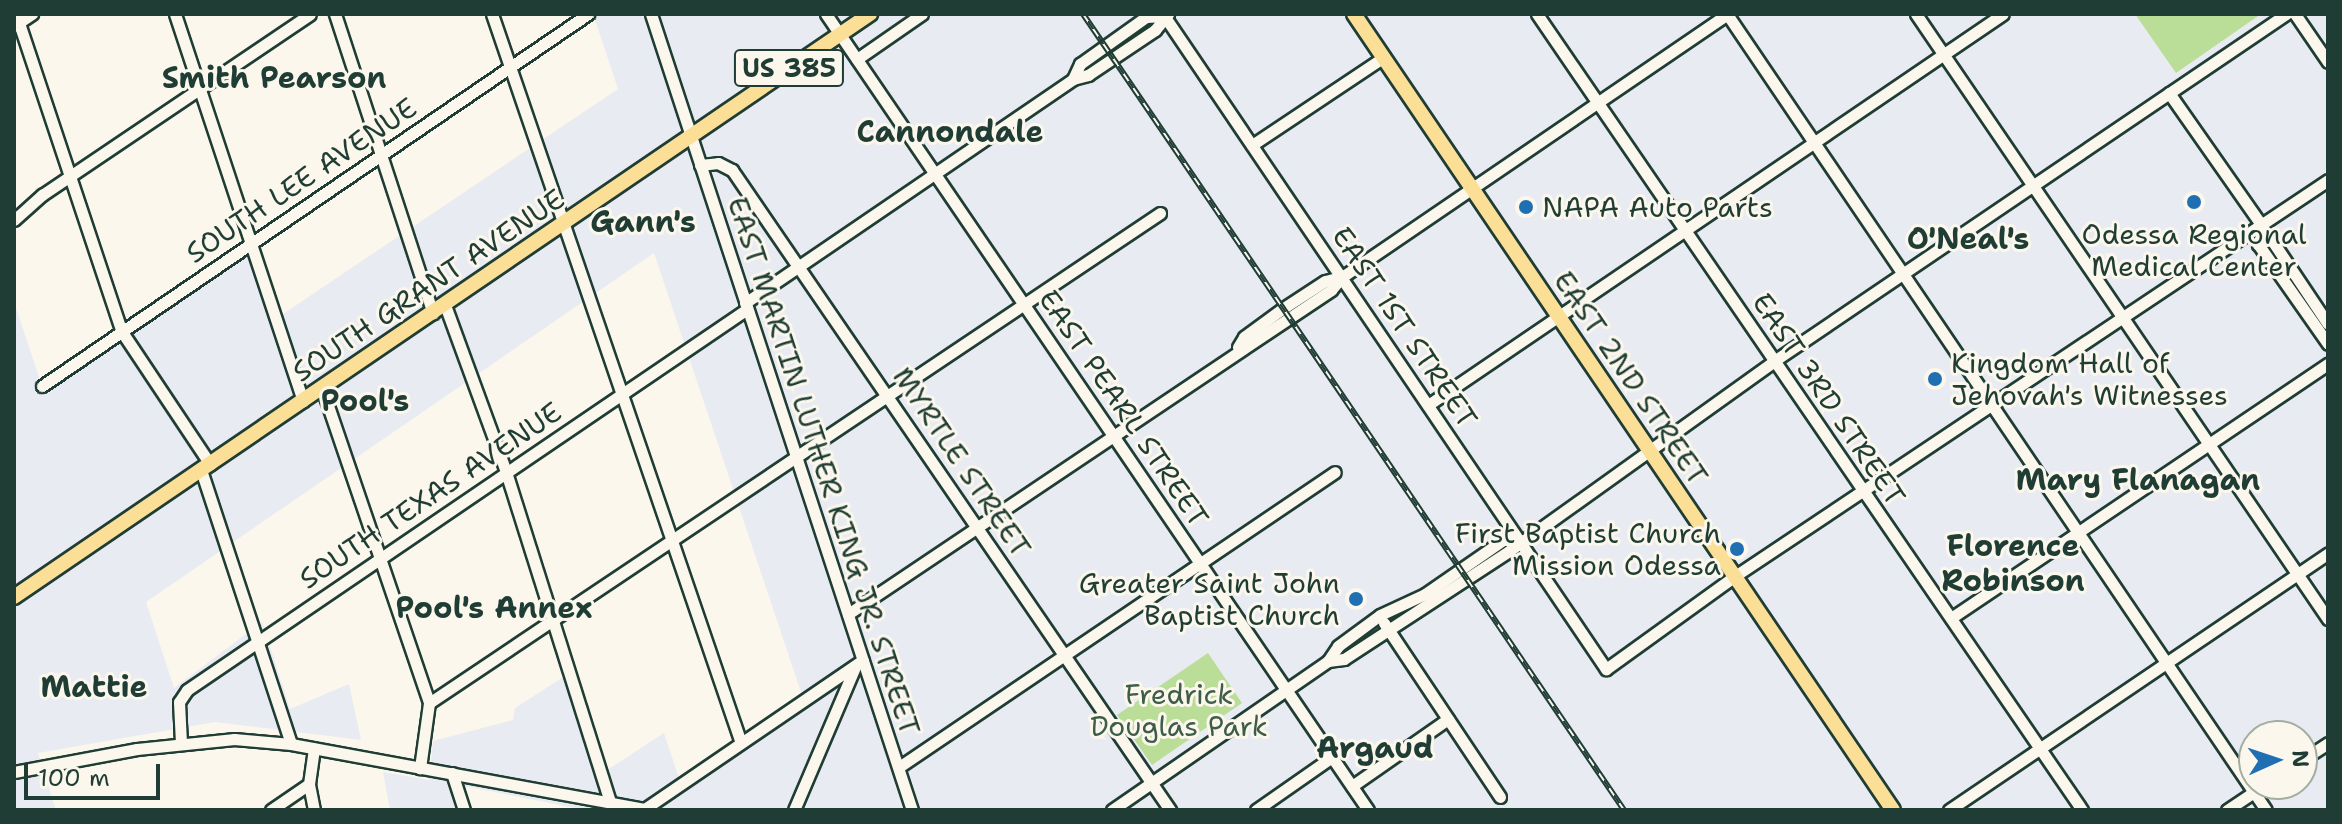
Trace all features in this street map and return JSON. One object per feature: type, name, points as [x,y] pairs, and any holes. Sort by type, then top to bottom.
[{"type":"main road","name":"SOUTH GRANT AVENUE","points":[[14,597],[870,14]]},
{"type":"main road","name":"EAST 2ND STREET","points":[[1354,14],[1893,810]]},
{"type":"street","points":[[32,14],[16,21],[122,332],[206,467],[291,744]]},
{"type":"street","points":[[175,14],[303,401]]},
{"type":"street","points":[[14,220],[71,177],[310,14]]},
{"type":"street","points":[[335,14],[381,155],[439,309],[506,472],[610,802]]},
{"type":"street","points":[[492,14],[674,536],[741,743]]},
{"type":"street","name":"SOUTH LEE AVENUE","points":[[42,386],[588,14]]},
{"type":"street","name":"EAST MARTIN LUTHER KING JR. STREET","points":[[651,14],[848,614],[859,662],[912,810]]},
{"type":"street","name":"EAST PEARL STREET","points":[[826,14],[1368,810]]},
{"type":"street","points":[[857,59],[922,14]]},
{"type":"street","name":"EAST 3RD STREET","points":[[1537,14],[2082,810]]},
{"type":"street","points":[[848,614],[1238,347],[1244,337],[1282,309],[1325,281],[1342,277],[1727,14],[2238,769]]},
{"type":"street","points":[[1916,14],[2328,619]]},
{"type":"street","points":[[1428,405],[2003,14]]},
{"type":"street","points":[[1328,661],[1344,659],[1464,574],[1520,540],[1649,451],[1774,361],[2286,14]]},
{"type":"street","points":[[2295,14],[2328,62]]},
{"type":"street","name":"SOUTH TEXAS AVENUE","points":[[181,743],[181,696],[1073,79],[1080,64],[1146,17],[1165,15]]},
{"type":"street","name":"EAST 1ST STREET","points":[[1165,15],[1606,669],[1735,576]]},
{"type":"street","points":[[1252,145],[1384,57]]},
{"type":"street","points":[[2169,93],[2260,231],[2271,239],[2328,324]]},
{"type":"street","name":"MYRTLE STREET","points":[[700,165],[718,163],[732,170],[800,265],[1170,810]]},
{"type":"street","points":[[1735,576],[2122,316],[2260,231],[2328,180]]},
{"type":"street","points":[[429,703],[1160,213]]},
{"type":"street","points":[[2260,231],[2258,244],[2328,344]]},
{"type":"street","points":[[1951,618],[2328,364]]},
{"type":"street","points":[[322,388],[429,703],[420,768]]},
{"type":"street","points":[[899,767],[1335,472]]},
{"type":"street","points":[[1949,810],[2328,553]]},
{"type":"street","points":[[1112,810],[1287,691],[1328,661],[1338,646],[1380,615],[1464,574]]},
{"type":"street","points":[[1380,615],[1500,797]]},
{"type":"street","points":[[14,772],[181,743],[234,739],[291,744],[646,810],[859,662]]},
{"type":"street","points":[[794,810],[859,662]]},
{"type":"street","points":[[1352,786],[1448,719]]},
{"type":"street","points":[[314,748],[309,784],[314,810]]},
{"type":"street","points":[[1256,810],[1332,757]]},
{"type":"street","points":[[452,773],[464,810]]},
{"type":"street","points":[[271,810],[309,784]]},
{"type":"shaded area","points":[[593,14],[2328,14],[2328,810],[586,810],[449,783],[455,810],[390,810],[383,772],[429,780],[433,741],[513,720],[515,708],[565,676],[595,778],[664,733],[683,790],[806,707],[654,253],[146,602],[174,688],[262,622],[290,709],[349,684],[361,740],[215,722],[38,753],[56,810],[14,810],[14,302],[42,386],[251,244],[277,318],[618,89]]},
{"type":"green space","points":[[2135,14],[2261,14],[2176,73]]},
{"type":"green space","name":"Fredrick Douglas Park","points":[[1208,653],[1242,703],[1152,765],[1117,715]]},
{"type":"railway","points":[[1083,14],[1624,810]]},
{"type":"place","name":"Odessa Regional Medical Center","points":[[2194,202]]},
{"type":"place","name":"NAPA Auto Parts","points":[[1526,207]]},
{"type":"place","name":"Kingdom Hall of Jehovah's Witnesses","points":[[1935,379]]},
{"type":"place","name":"First Baptist Church Mission Odessa","points":[[1737,549]]},
{"type":"place","name":"Greater Saint John Baptist Church","points":[[1356,599]]},
{"type":"district","name":"Smith Pearson","points":[[274,78]]},
{"type":"district","name":"Cannondale","points":[[950,132]]},
{"type":"district","name":"Gann's","points":[[643,222]]},
{"type":"district","name":"O'Neal's","points":[[1968,239]]},
{"type":"district","name":"Pool's","points":[[365,401]]},
{"type":"district","name":"Mary Flanagan","points":[[2138,480]]},
{"type":"district","name":"Florence Robinson","points":[[2013,563]]},
{"type":"district","name":"Pool's Annex","points":[[494,608]]},
{"type":"district","name":"Mattie","points":[[94,687]]},
{"type":"district","name":"Argaud","points":[[1375,748]]}]
